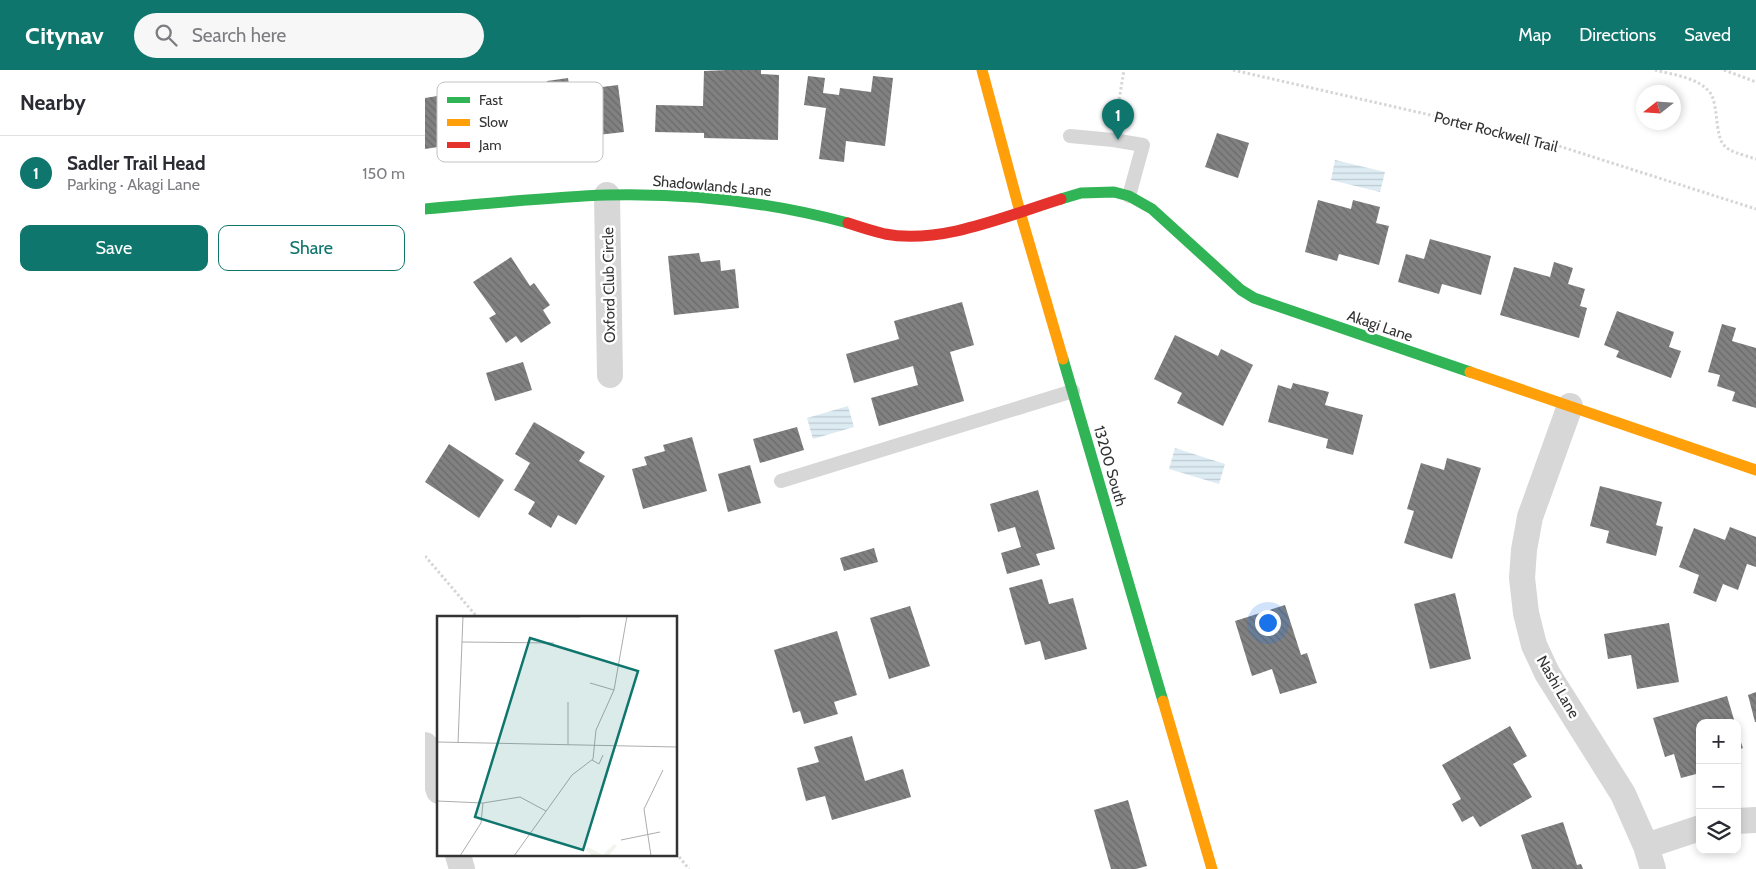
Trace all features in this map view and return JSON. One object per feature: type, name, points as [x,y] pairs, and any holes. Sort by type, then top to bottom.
[{"type":"street","name":"13200 South","points":[[982,70],[1020,212],[1213,869]]},
{"type":"street","name":"Akagi Lane","points":[[1020,212],[1081,194],[1113,192],[1129,196],[1152,209],[1241,290],[1254,298],[1756,470]]},
{"type":"street","name":"Shadowlands Lane","points":[[425,209],[607,195],[678,196],[743,201],[807,212],[886,234],[914,236],[941,234],[1020,212]]},
{"type":"street","name":"Oxford Club Circle","points":[[607,195],[610,375]]},
{"type":"street","name":"Nashi Lane","points":[[1570,406],[1530,517],[1523,550],[1526,613],[1534,645],[1547,672],[1623,794],[1650,857]]},
{"type":"street","points":[[425,745],[437,784]]},
{"type":"street","points":[[1741,821],[1756,820]]},
{"type":"street","points":[[1650,857],[1696,830]]},
{"type":"street","points":[[458,856],[462,869]]},
{"type":"lane","points":[[1071,136],[1143,145],[1129,196]]},
{"type":"lane","points":[[781,481],[1073,391]]},
{"type":"path","points":[[1113,140],[1124,70]]},
{"type":"path","name":"Porter Rockwell Trail","points":[[1233,70],[1540,140],[1756,209]]},
{"type":"path","points":[[1655,70],[1692,80],[1705,88],[1712,95],[1714,102],[1719,139],[1730,151],[1756,159]]},
{"type":"path","points":[[1724,70],[1756,82]]},
{"type":"path","points":[[425,556],[475,616]]},
{"type":"path","points":[[677,854],[689,869]]},
{"type":"shaded area","points":[[1335,160],[1385,172],[1380,192],[1331,180]]},
{"type":"shaded area","points":[[848,406],[854,427],[813,439],[807,418]]},
{"type":"shaded area","points":[[1175,448],[1225,464],[1219,484],[1169,469]]},
{"type":"building","points":[[761,70],[761,74],[779,75],[778,140],[704,138],[704,133],[655,132],[656,105],[703,106],[704,71]]},
{"type":"building","points":[[808,76],[825,78],[823,93],[839,95],[840,88],[871,92],[873,76],[893,78],[885,146],[846,141],[844,162],[819,159],[826,108],[804,105]]},
{"type":"building","points":[[568,78],[569,82],[547,82]]},
{"type":"building","points":[[618,85],[624,132],[603,134],[603,87]]},
{"type":"building","points":[[437,96],[437,147],[425,149],[425,98]]},
{"type":"building","points":[[1217,133],[1249,143],[1238,178],[1205,167]]},
{"type":"building","points":[[1318,200],[1351,209],[1353,200],[1380,207],[1376,223],[1389,226],[1379,265],[1339,254],[1337,261],[1305,252]]},
{"type":"building","points":[[1430,239],[1491,256],[1481,295],[1442,284],[1439,294],[1398,282],[1406,254],[1424,259]]},
{"type":"building","points":[[699,253],[701,262],[720,260],[721,271],[735,269],[739,308],[674,315],[668,256]]},
{"type":"building","points":[[511,257],[530,286],[534,283],[550,305],[543,310],[551,323],[521,343],[516,336],[506,343],[489,318],[496,314],[473,282]]},
{"type":"building","points":[[1554,262],[1573,268],[1568,284],[1585,289],[1580,306],[1587,308],[1579,338],[1500,315],[1514,267],[1550,277]]},
{"type":"building","points":[[962,302],[974,345],[950,352],[964,401],[879,426],[871,398],[918,385],[913,366],[854,383],[846,354],[899,339],[894,321]]},
{"type":"building","points":[[1617,311],[1674,332],[1669,347],[1681,351],[1671,378],[1616,357],[1619,351],[1604,345]]},
{"type":"building","points":[[1722,324],[1736,328],[1732,341],[1756,348],[1756,408],[1732,401],[1735,392],[1717,386],[1720,375],[1708,372]]},
{"type":"building","points":[[1175,335],[1218,356],[1221,349],[1253,365],[1223,426],[1177,403],[1182,393],[1154,379]]},
{"type":"building","points":[[523,362],[532,390],[495,401],[486,373]]},
{"type":"building","points":[[1293,383],[1329,392],[1325,405],[1363,415],[1353,455],[1326,448],[1328,439],[1268,422],[1278,385],[1291,389]]},
{"type":"building","points":[[534,422],[585,452],[579,461],[605,476],[576,525],[558,515],[551,528],[528,514],[535,502],[514,490],[530,463],[515,454]]},
{"type":"building","points":[[797,427],[804,450],[760,463],[753,439]]},
{"type":"building","points":[[692,437],[707,491],[643,509],[632,469],[647,465],[644,457],[665,451],[663,445]]},
{"type":"building","points":[[449,444],[504,480],[479,518],[425,482]]},
{"type":"building","points":[[1447,458],[1481,468],[1452,559],[1404,543],[1414,511],[1407,509],[1421,463],[1444,470]]},
{"type":"building","points":[[750,465],[761,503],[728,512],[718,474]]},
{"type":"building","points":[[1600,486],[1662,502],[1656,525],[1663,527],[1656,556],[1606,543],[1609,531],[1590,526]]},
{"type":"building","points":[[1038,490],[1055,549],[1036,554],[1040,565],[1007,574],[1001,553],[1021,547],[1015,527],[998,532],[990,504]]},
{"type":"building","points":[[1730,527],[1756,537],[1756,567],[1747,564],[1738,590],[1723,584],[1716,602],[1693,593],[1699,575],[1679,567],[1694,528],[1725,540]]},
{"type":"building","points":[[874,548],[878,562],[844,571],[840,558]]},
{"type":"building","points":[[1042,579],[1049,604],[1073,598],[1087,649],[1045,660],[1040,641],[1025,645],[1009,588]]},
{"type":"building","points":[[1455,593],[1471,659],[1430,669],[1414,604]]},
{"type":"building","points":[[1285,605],[1301,655],[1307,653],[1317,683],[1280,694],[1272,669],[1252,676],[1235,621]]},
{"type":"building","points":[[910,606],[930,666],[889,679],[870,618]]},
{"type":"building","points":[[1669,623],[1679,682],[1637,689],[1631,655],[1608,659],[1604,634]]},
{"type":"building","points":[[837,631],[857,695],[834,702],[838,714],[804,724],[800,711],[793,713],[774,650]]},
{"type":"building","points":[[1756,692],[1756,722],[1755,722],[1748,695]]},
{"type":"building","points":[[1727,696],[1734,719],[1696,719],[1696,774],[1681,778],[1674,754],[1665,757],[1653,718]]},
{"type":"building","points":[[1510,726],[1527,756],[1513,764],[1532,797],[1480,827],[1473,816],[1462,822],[1452,804],[1461,799],[1442,765]]},
{"type":"building","points":[[852,736],[865,781],[903,769],[911,797],[832,820],[825,796],[806,801],[797,768],[819,762],[814,747]]},
{"type":"building","points":[[1128,800],[1147,866],[1136,869],[1111,869],[1094,810]]},
{"type":"building","points":[[1563,822],[1577,865],[1581,864],[1583,869],[1532,869],[1521,835]]},
{"type":"traffic: fast","points":[[1061,199],[1081,193],[1114,192],[1129,196],[1152,209],[1241,290],[1254,298],[1470,372]]},
{"type":"traffic: fast","points":[[425,209],[584,196],[668,196],[698,197],[759,204],[848,223]]},
{"type":"traffic: fast","points":[[1063,359],[1163,701]]},
{"type":"traffic: slow","points":[[982,70],[1020,212],[1063,359]]},
{"type":"traffic: slow","points":[[1470,372],[1756,470]]},
{"type":"traffic: slow","points":[[1163,701],[1212,869]]},
{"type":"traffic: jam","points":[[848,223],[885,234],[906,236],[928,235],[974,227],[1061,199]]},
{"type":"place","name":"Sadler Trail Head","points":[[1118,140]]}]
